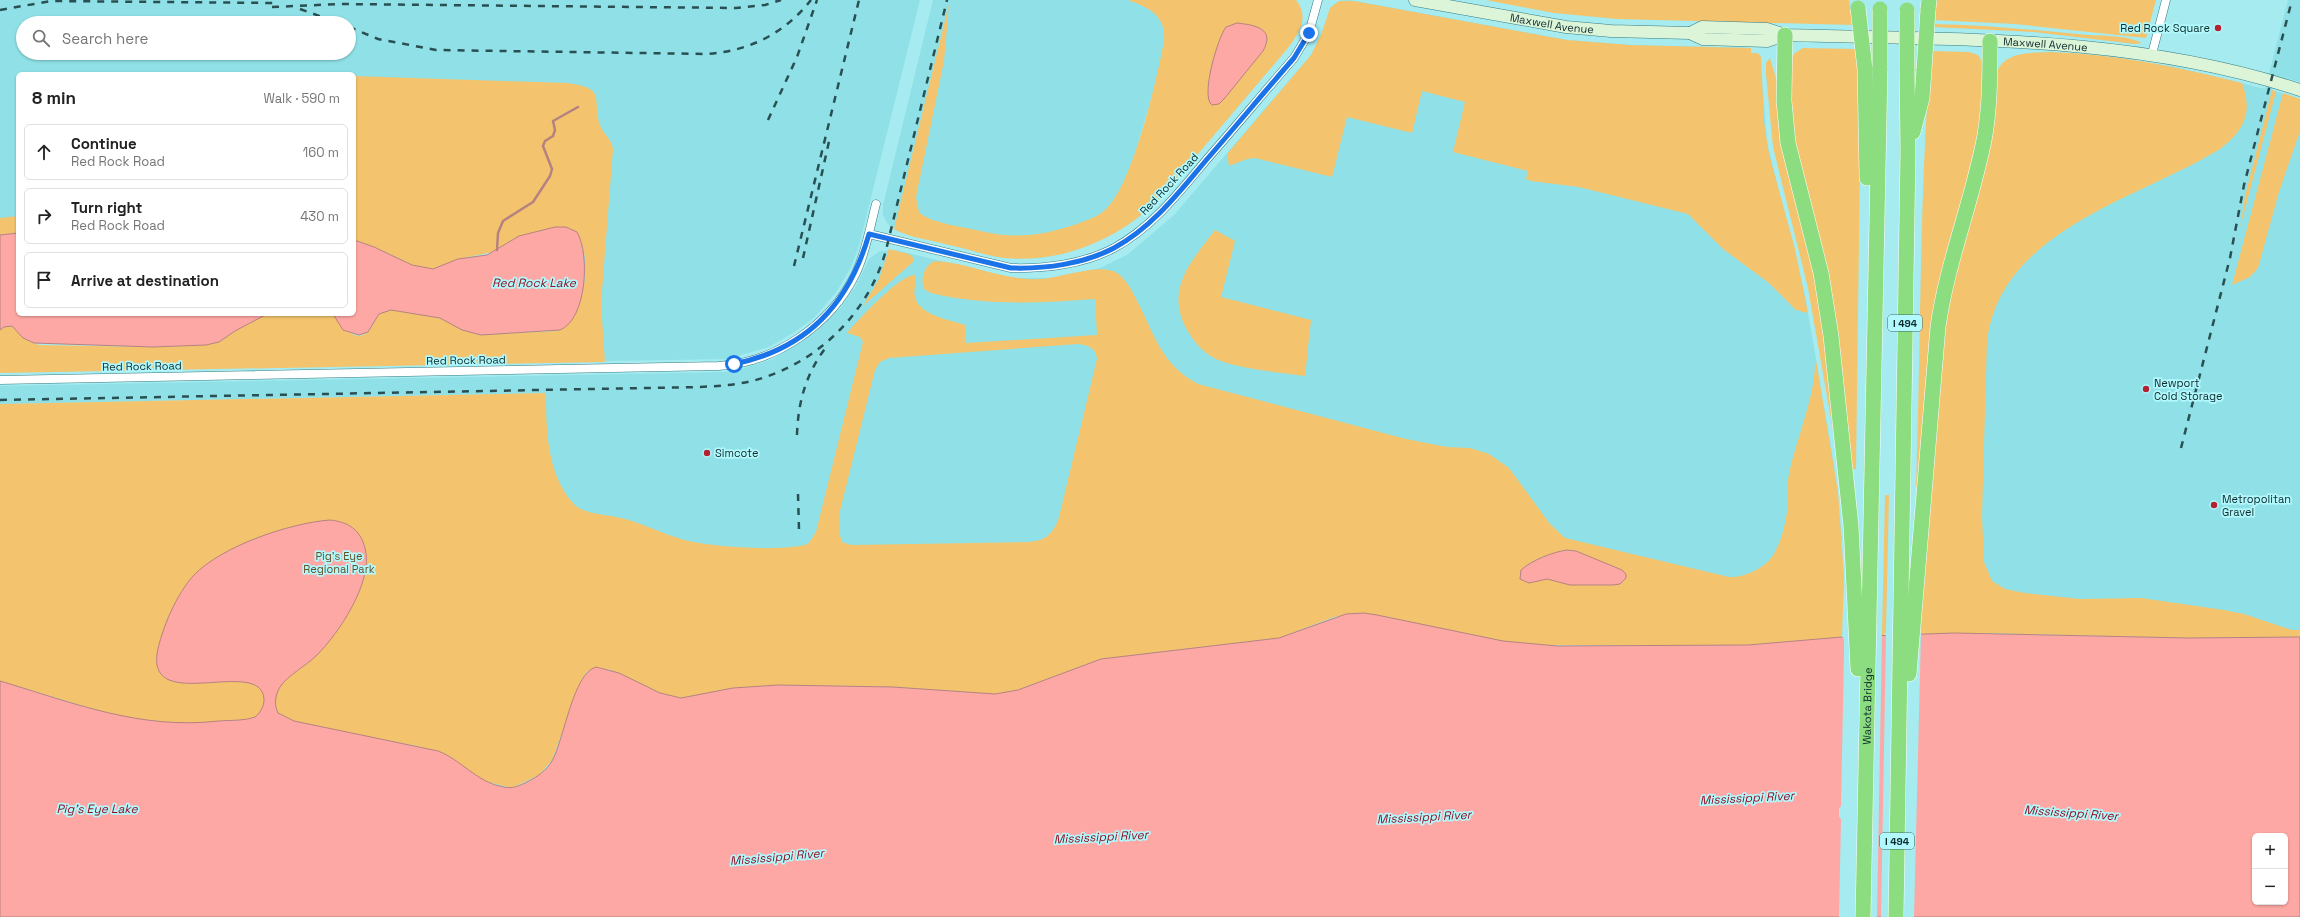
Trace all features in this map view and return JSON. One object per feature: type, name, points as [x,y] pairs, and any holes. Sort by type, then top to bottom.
[{"type":"highway","points":[[1857,4],[1865,68],[1868,213],[1873,341]]},
{"type":"highway","name":"I 494","points":[[1873,341],[1880,69],[1880,4]]},
{"type":"highway","name":"I 494","points":[[1896,917],[1908,151],[1907,5]]},
{"type":"highway","points":[[1908,151],[1922,98],[1928,5]]},
{"type":"highway","points":[[1785,35],[1784,97],[1787,138],[1791,162],[1812,234],[1824,286],[1848,494],[1866,784]]},
{"type":"highway","points":[[1898,782],[1940,314],[1948,272],[1985,135],[1989,96],[1990,41]]},
{"type":"highway","name":"Wakota Bridge","points":[[1863,917],[1873,341]]},
{"type":"main road","name":"Maxwell Avenue","points":[[1416,0],[1578,29],[1690,33],[1703,39],[1767,41],[1785,35],[2082,45],[2152,54],[2207,66],[2300,90]]},
{"type":"street","name":"Red Rock Road","points":[[869,234],[1011,268],[1034,268],[1063,264],[1093,256],[1115,247],[1141,229],[1166,207],[1294,58],[1309,33],[1318,0]]},
{"type":"street","points":[[2152,54],[2166,0]]},
{"type":"street","name":"Red Rock Road","points":[[0,380],[734,364],[778,350],[801,336],[825,317],[842,297],[854,277],[869,234],[876,204]]},
{"type":"shaded area","points":[[0,0],[920,0],[859,246],[850,269],[837,291],[815,317],[796,331],[769,347],[727,359],[549,362],[557,331],[513,239],[493,252],[356,240],[356,72],[16,72],[16,233],[0,235]]},
{"type":"shaded area","points":[[933,0],[1180,0],[1111,235],[1061,254],[1040,258],[1012,258],[997,257],[897,231],[888,224],[883,215],[883,205]]},
{"type":"shaded area","points":[[1350,0],[1567,40],[1630,45],[1751,48],[1751,53],[1760,55],[1767,143],[1805,295],[1834,465],[1842,540],[1734,582],[1553,538],[504,560],[542,393],[0,404],[0,386],[726,372],[742,369],[773,359],[817,331],[841,307],[856,286],[869,259],[880,251],[895,250],[1012,278],[1053,278],[1100,268],[1127,255],[1174,215],[1311,55],[1321,35],[1332,6],[1339,1]]},
{"type":"shaded area","points":[[2288,0],[2300,0],[2300,82],[2276,75],[2272,90],[2300,99],[2300,637],[2188,638],[1985,633],[1921,634],[1919,630],[2014,56],[2051,52],[2108,57],[2175,67],[2265,89]]},
{"type":"green space","points":[[1128,0],[1296,0],[1300,6],[1303,19],[1296,37],[1288,48],[1164,194],[1131,223],[1112,235],[1071,252],[1049,257],[1027,259],[991,256],[914,237],[894,229],[949,4],[944,61],[916,197],[919,212],[931,219],[950,225],[997,234],[1031,235],[1054,231],[1077,224],[1100,214],[1106,209],[1116,196],[1134,155],[1150,104],[1164,41],[1162,25],[1155,14],[1143,6]]},
{"type":"green space","points":[[1486,0],[1849,0],[1853,25],[1617,19],[1554,13]]},
{"type":"green space","points":[[1935,0],[2156,0],[2146,38],[2014,24],[1934,20]]},
{"type":"green space","points":[[1339,1],[1354,1],[1567,40],[1630,45],[1751,48],[1751,53],[1758,53],[1761,57],[1764,122],[1769,154],[1795,249],[1808,313],[1796,310],[1769,283],[1723,249],[1688,214],[1579,187],[1531,181],[1526,179],[1528,171],[1453,152],[1465,102],[1422,91],[1412,133],[1347,117],[1332,177],[1255,158],[1247,159],[1229,166],[1227,154],[1311,55],[1321,35],[1330,8]]},
{"type":"green space","points":[[1933,24],[2115,36],[2136,40],[2142,43],[2135,44],[2034,32],[1933,27]]},
{"type":"green space","points":[[1803,48],[1857,49],[1860,161],[1856,469],[1851,469],[1792,123],[1791,58],[1795,53]]},
{"type":"green space","points":[[1931,51],[1969,52],[1978,55],[1982,64],[1984,78],[1981,114],[1968,177],[1920,487],[1916,487],[1922,214]]},
{"type":"green space","points":[[2051,52],[2123,58],[2242,83],[2247,103],[2246,112],[2241,127],[2236,135],[2220,149],[2187,167],[2114,202],[2078,222],[2046,244],[2018,271],[1998,303],[1987,341],[1982,516],[1984,562],[1992,581],[2005,589],[2025,593],[2080,599],[2141,598],[2224,610],[2244,614],[2292,630],[2300,630],[2300,637],[2188,638],[1985,633],[1921,634],[1919,630],[1944,325],[1997,72],[2006,60],[2020,54]]},
{"type":"green space","points":[[1770,58],[1777,82],[1785,160],[1808,244],[1823,322],[1837,453],[1808,288],[1773,147],[1766,74],[1766,63]]},
{"type":"green space","points":[[356,76],[567,83],[580,85],[593,91],[596,96],[600,125],[611,142],[613,149],[601,304],[605,362],[0,373],[0,330],[6,326],[15,328],[31,341],[39,345],[153,347],[206,345],[219,342],[235,331],[263,316],[334,316],[348,332],[358,336],[364,335],[369,331],[379,315],[389,310],[409,311],[432,316],[471,333],[481,335],[557,331],[577,307],[584,284],[585,259],[582,244],[519,236],[493,252],[458,259],[433,269],[412,265],[374,247],[356,241]]},
{"type":"green space","points":[[2272,90],[2276,92],[2240,228],[2245,196]]},
{"type":"green space","points":[[2283,93],[2300,99],[2300,131],[2279,192],[2258,268],[2250,277],[2232,285]]},
{"type":"green space","points":[[16,216],[16,233],[0,235],[0,218]]},
{"type":"green space","points":[[1215,230],[1235,241],[1221,297],[1311,320],[1305,376],[1252,369],[1221,361],[1203,350],[1189,333],[1182,318],[1179,304],[1179,291],[1189,266]]},
{"type":"green space","points":[[889,249],[909,254],[914,258],[913,262],[863,306],[879,279]]},
{"type":"green space","name":"Pig's Eye Regional Park","points":[[935,261],[948,262],[1000,275],[1026,279],[1048,278],[1091,270],[1110,270],[1120,275],[1128,284],[1153,335],[1166,357],[1185,376],[1198,384],[1406,439],[1447,447],[1470,448],[1489,454],[1509,468],[1550,524],[1565,538],[1729,577],[1740,576],[1758,569],[1772,557],[1779,544],[1786,515],[1789,474],[1792,459],[1806,414],[1813,384],[1815,354],[1838,492],[1844,577],[1842,637],[1748,645],[1535,645],[1503,641],[1377,615],[1354,613],[1334,617],[1279,638],[1101,659],[1018,690],[995,694],[893,687],[778,685],[733,688],[681,698],[660,693],[608,669],[587,671],[579,686],[552,760],[539,775],[512,788],[484,781],[468,771],[451,757],[417,746],[264,718],[188,724],[137,720],[110,714],[0,681],[0,404],[546,393],[548,436],[553,465],[564,491],[577,507],[596,514],[629,520],[674,537],[693,542],[745,548],[782,548],[797,546],[808,544],[816,532],[863,342],[860,337],[847,333],[879,299],[899,282],[915,275],[915,297],[918,303],[922,308],[936,316],[965,325],[966,343],[1097,335],[1095,299],[1053,302],[992,302],[931,293],[924,289],[922,281],[926,269]],"holes":[[[1078,344],[1091,348],[1095,352],[1097,359],[1059,517],[1057,523],[1048,536],[1039,540],[1027,542],[851,545],[842,542],[839,532],[839,515],[875,370],[880,362],[889,358]],[[1565,550],[1571,550],[1622,570],[1624,572],[1622,582],[1614,585],[1570,585],[1547,579],[1529,583],[1520,577],[1521,570],[1538,559]]]},
{"type":"green space","points":[[1885,495],[1889,495],[1886,635],[1882,635]]},
{"type":"water","points":[[1237,23],[1250,25],[1261,29],[1267,37],[1266,43],[1263,51],[1224,99],[1219,104],[1212,105],[1209,100],[1208,91],[1209,79],[1215,54],[1226,27]]},
{"type":"water","name":"Red Rock Lake","points":[[555,227],[566,227],[577,232],[584,255],[584,285],[581,300],[576,313],[569,324],[560,330],[481,335],[462,330],[440,318],[391,310],[379,314],[368,332],[359,335],[343,330],[334,316],[356,316],[356,241],[374,247],[412,265],[433,269],[458,259],[487,255],[519,236]]},
{"type":"water","points":[[16,233],[16,316],[263,316],[235,331],[219,342],[206,345],[153,347],[34,343],[23,338],[12,326],[4,327],[0,330],[0,235]]},
{"type":"water","points":[[330,520],[348,525],[356,531],[363,541],[366,561],[360,591],[353,606],[335,634],[317,655],[288,678],[280,687],[276,700],[278,713],[294,721],[438,751],[455,760],[486,781],[494,785],[507,788],[518,786],[531,780],[550,765],[581,681],[588,672],[596,667],[619,673],[660,693],[681,698],[733,688],[778,685],[893,687],[995,694],[1018,690],[1101,659],[1279,638],[1346,614],[1364,613],[1503,641],[1557,646],[1748,645],[1842,637],[1954,633],[2188,638],[2300,637],[2300,917],[0,917],[0,681],[108,713],[162,722],[190,723],[242,720],[255,717],[262,709],[264,702],[258,687],[245,682],[187,683],[170,680],[159,671],[157,654],[159,644],[166,623],[176,602],[194,575],[206,564],[239,546],[277,531]]},
{"type":"water","points":[[1567,550],[1576,551],[1622,570],[1626,574],[1626,578],[1620,584],[1613,585],[1570,585],[1547,579],[1529,583],[1520,579],[1521,570],[1526,566],[1549,555]]},
{"type":"pier","points":[[1882,633],[1877,917],[1839,917],[1841,819],[1839,817],[1839,809],[1841,806],[1844,653],[1844,639],[1841,635]]},
{"type":"pier","points":[[1884,633],[1921,633],[1914,917],[1881,917],[1886,636]]},
{"type":"waterway","points":[[497,250],[498,233],[503,221],[533,202],[550,176],[552,169],[543,146],[545,141],[553,136],[555,130],[553,121],[578,107]]},
{"type":"railway","points":[[272,7],[341,4],[736,8],[765,5],[781,0]]},
{"type":"railway","points":[[356,30],[378,39],[436,50],[707,54],[737,49],[765,39],[801,12],[811,0]]},
{"type":"railway","points":[[768,120],[797,57],[817,0]]},
{"type":"railway","points":[[794,266],[859,0]]},
{"type":"railway","points":[[0,400],[700,387],[752,381],[775,373],[798,363],[837,333],[853,315],[867,295],[878,273],[886,250],[947,0]]},
{"type":"railway","points":[[2181,448],[2230,258],[2244,185],[2292,0]]},
{"type":"railway","points":[[0,10],[51,1],[279,3]]},
{"type":"railway","points":[[300,9],[320,16]]},
{"type":"railway","points":[[803,258],[830,137]]},
{"type":"railway","points":[[797,435],[799,411],[804,388],[820,356],[827,346]]},
{"type":"railway","points":[[798,494],[799,530]]},
{"type":"place","name":"Red Rock Square","points":[[2218,28]]},
{"type":"place","name":"Newport Cold Storage","points":[[2146,389]]},
{"type":"place","name":"Simcote","points":[[707,453]]},
{"type":"place","name":"Metropolitan Gravel","points":[[2214,505]]},
{"type":"route","points":[[734,364],[752,360],[778,350],[801,336],[825,317],[842,297],[854,277],[862,258],[869,234],[988,264],[1011,268],[1034,268],[1063,264],[1101,254],[1124,242],[1158,215],[1172,200],[1294,58],[1309,33]]},
{"type":"water label","name":"Mississippi River","points":[[1747,798]]},
{"type":"water label","name":"Pig's Eye Lake","points":[[97,809]]},
{"type":"water label","name":"Mississippi River","points":[[2071,813]]},
{"type":"water label","name":"Mississippi River","points":[[1424,817]]},
{"type":"water label","name":"Mississippi River","points":[[1101,837]]},
{"type":"water label","name":"Mississippi River","points":[[777,857]]}]
